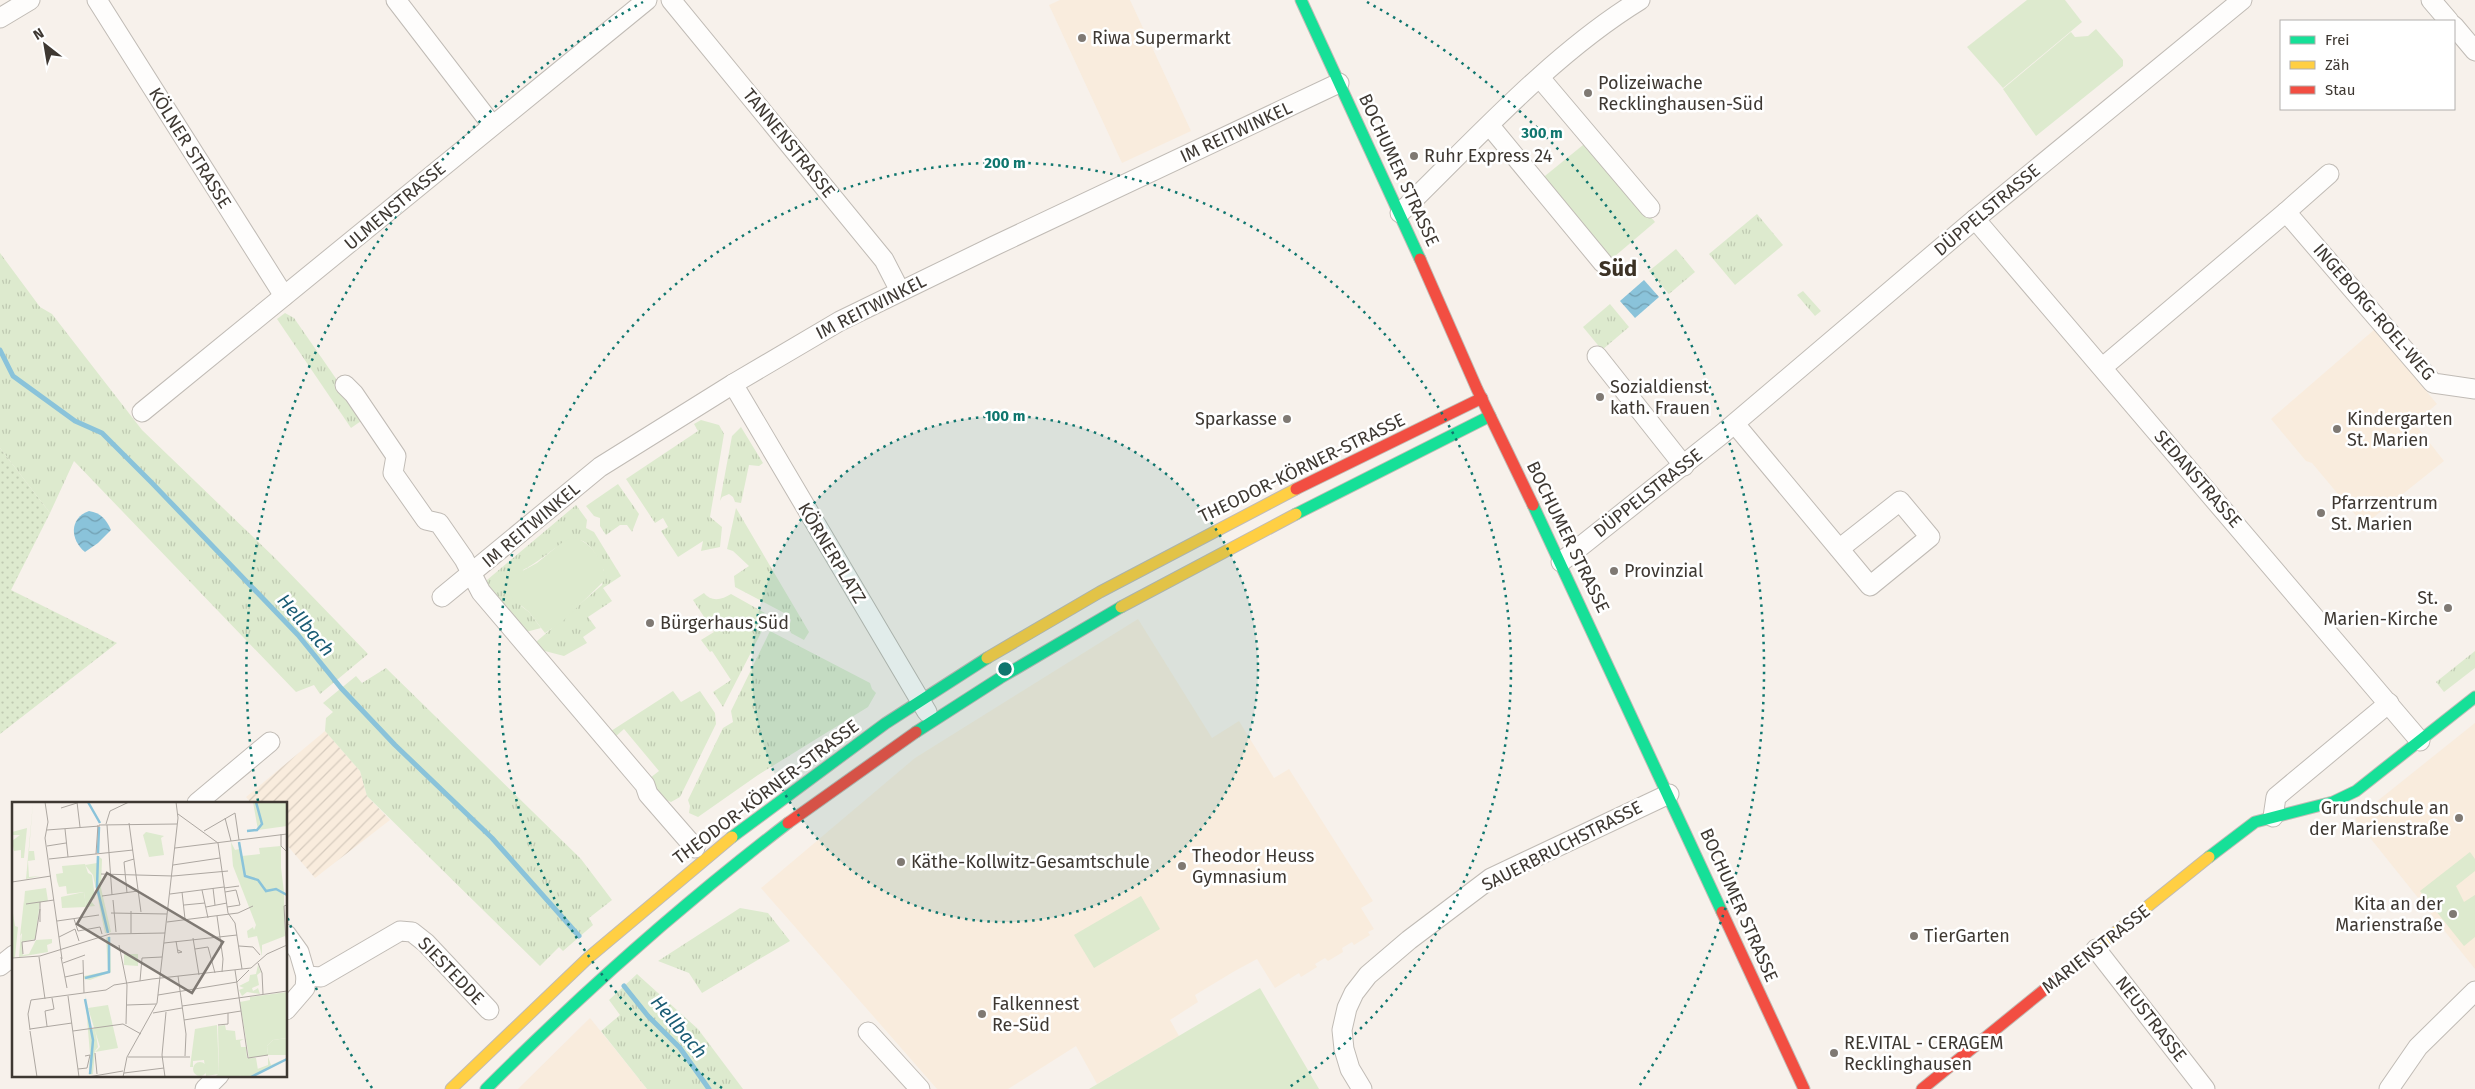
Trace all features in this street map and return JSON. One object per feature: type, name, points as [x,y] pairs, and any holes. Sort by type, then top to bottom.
[{"type":"main road","name":"BOCHUMER STRASSE","points":[[1301,0],[1400,213],[1490,416],[1561,562],[1804,1089]]},
{"type":"main road","name":"THEODOR-KÖRNER-STRASSE","points":[[451,1089],[559,982],[715,849],[819,771],[920,701],[1046,623],[1171,552],[1482,398]]},
{"type":"main road","name":"THEODOR-KÖRNER-STRASSE","points":[[486,1089],[669,918],[810,807],[932,721],[1151,591],[1312,505],[1490,416]]},
{"type":"main road","points":[[1138,571],[1151,591]]},
{"type":"main road","name":"MARIENSTRASSE","points":[[1922,1089],[2240,831],[2255,822],[2333,802],[2356,790],[2475,697]]},
{"type":"street","points":[[0,18],[30,0]]},
{"type":"street","name":"KÖLNER STRASSE","points":[[97,0],[284,296]]},
{"type":"street","points":[[396,0],[492,125]]},
{"type":"street","name":"ULMENSTRASSE","points":[[142,412],[492,125],[648,0]]},
{"type":"street","name":"TANNENSTRASSE","points":[[671,0],[884,260],[900,290]]},
{"type":"street","points":[[1400,213],[1540,78],[1589,34],[1640,0]]},
{"type":"street","name":"DÜPPELSTRASSE","points":[[1561,562],[1735,424],[1975,219],[2242,0]]},
{"type":"street","points":[[2431,0],[2448,20]]},
{"type":"street","points":[[2455,27],[2475,51]]},
{"type":"street","points":[[1540,78],[1650,208]]},
{"type":"street","name":"IM REITWINKEL","points":[[442,598],[600,467],[733,384],[840,321],[900,290],[1340,83]]},
{"type":"street","points":[[1490,126],[1603,263]]},
{"type":"street","points":[[2103,367],[2329,174]]},
{"type":"street","name":"INGEBORG-ROEL-WEG","points":[[2286,212],[2433,383],[2475,389]]},
{"type":"street","name":"SEDANSTRASSE","points":[[1975,219],[2420,740]]},
{"type":"street","points":[[1597,356],[1684,466]]},
{"type":"street","name":"KÖRNERPLATZ","points":[[733,384],[932,721]]},
{"type":"street","points":[[345,385],[354,394],[396,456],[393,473],[426,520],[439,523],[464,559],[480,592],[645,785],[648,794],[694,848]]},
{"type":"street","points":[[1735,424],[1870,586],[1930,537],[1900,501],[1840,549]]},
{"type":"street","points":[[2273,817],[2276,797],[2390,703]]},
{"type":"street","points":[[198,802],[270,742]]},
{"type":"street","name":"SAUERBRUCHSTRASSE","points":[[1362,1089],[1350,1069],[1344,1048],[1342,1030],[1347,1008],[1354,992],[1368,975],[1409,940],[1491,878],[1669,794]]},
{"type":"street","name":"SIESTEDDE","points":[[306,976],[321,977],[400,930],[412,932],[426,943],[489,1010]]},
{"type":"street","points":[[288,937],[299,952],[306,976],[305,988],[288,1008]]},
{"type":"street","name":"NEUSTRASSE","points":[[2096,948],[2206,1089]]},
{"type":"street","points":[[0,966],[12,957]]},
{"type":"street","points":[[2389,1089],[2418,1048],[2475,991]]},
{"type":"street","points":[[868,1032],[920,1089]]},
{"type":"street","points":[[206,1089],[218,1076]]},
{"type":"shaded area","points":[[1060,0],[1130,0],[1191,131],[1122,163],[1049,5]]},
{"type":"shaded area","points":[[2375,329],[2437,404],[2414,423],[2444,461],[2364,525],[2312,463],[2306,461],[2271,419]]},
{"type":"shaded area","name":"Theodor Heuss Gymnasium","points":[[1138,619],[1212,738],[1239,721],[1274,778],[1289,769],[1373,901],[1361,908],[1374,929],[1368,932],[1370,935],[1354,945],[1352,942],[1342,948],[1343,952],[1328,961],[1325,958],[1315,964],[1317,967],[1301,977],[1299,973],[1275,988],[1257,959],[1233,972],[1195,995],[1198,1002],[1170,1020],[1179,1036],[1097,1084],[1076,1046],[1008,1089],[937,1089],[761,888],[915,758]]},
{"type":"shaded area","name":"Kita an der Marienstraße","points":[[2475,723],[2475,969],[2355,819]]},
{"type":"shaded area","points":[[325,731],[360,771],[367,796],[390,820],[315,878],[288,846],[288,802],[250,802],[246,797]]},
{"type":"shaded area","points":[[590,1018],[647,1089],[518,1089]]},
{"type":"green space","points":[[2027,0],[2065,0],[2082,22],[2003,88],[1967,47]]},
{"type":"green space","points":[[2096,29],[2123,60],[2123,66],[2036,136],[2003,89],[2071,32],[2075,37],[2088,36]]},
{"type":"green space","points":[[1588,141],[1655,222],[1608,262],[1540,180]]},
{"type":"green space","points":[[1757,214],[1783,245],[1735,285],[1709,254]]},
{"type":"green space","points":[[1676,249],[1695,272],[1669,294],[1649,271]]},
{"type":"green space","points":[[0,253],[40,307],[52,314],[142,430],[277,560],[368,654],[320,694],[314,685],[296,692],[74,461],[50,513],[0,448]]},
{"type":"green space","points":[[1803,291],[1821,311],[1815,316],[1797,295]]},
{"type":"green space","points":[[1610,304],[1629,327],[1602,350],[1583,327]]},
{"type":"green space","points":[[285,313],[294,318],[364,419],[351,428],[277,319]]},
{"type":"green space","points":[[701,420],[719,425],[724,434],[710,517],[722,527],[720,547],[701,551],[703,541],[678,557],[661,531],[668,527],[663,518],[655,523],[626,479],[698,431],[694,424]]},
{"type":"green space","points":[[741,427],[763,463],[759,466],[749,465],[741,503],[735,502],[729,494],[722,497],[720,501],[732,436]]},
{"type":"green space","points":[[0,448],[50,513],[11,590],[117,643],[0,734]]},
{"type":"green space","points":[[618,484],[639,514],[632,532],[627,525],[620,525],[606,535],[600,526],[600,518],[594,516],[586,506]]},
{"type":"green space","points":[[576,505],[587,520],[586,528],[594,532],[621,576],[603,588],[612,601],[588,617],[596,628],[583,637],[587,643],[564,656],[541,650],[536,642],[602,585],[604,571],[595,553],[586,543],[577,540],[568,541],[523,570],[521,606],[529,612],[541,628],[526,632],[487,585],[487,580]]},
{"type":"green space","points":[[736,508],[809,632],[804,640],[791,633],[789,627],[791,620],[788,615],[735,587],[734,576],[749,566],[733,551],[727,549]]},
{"type":"green space","points":[[571,538],[584,542],[595,553],[603,567],[605,580],[562,622],[545,633],[529,612],[512,598],[507,586],[513,576],[537,563],[560,544]]},
{"type":"green space","points":[[704,593],[713,599],[724,598],[731,594],[765,613],[759,619],[763,629],[723,707],[713,692],[731,680],[712,651],[710,652],[701,640],[714,632],[693,600]]},
{"type":"green space","points":[[770,631],[870,683],[876,693],[868,707],[758,775],[698,817],[689,813],[690,806],[688,800],[723,728],[733,722],[731,711]]},
{"type":"green space","points":[[2475,651],[2475,668],[2444,692],[2436,682]]},
{"type":"green space","points":[[386,668],[581,859],[612,900],[589,918],[593,925],[563,951],[559,947],[540,966],[367,796],[360,771],[325,731],[326,718],[333,712],[323,703],[356,676],[362,683]]},
{"type":"green space","points":[[673,691],[681,702],[700,691],[715,713],[716,724],[680,797],[671,802],[660,796],[650,778],[659,771],[624,729],[615,737],[611,731]]},
{"type":"green space","points":[[2470,852],[2475,859],[2475,871],[2456,886],[2464,902],[2475,895],[2475,937],[2464,946],[2420,891]]},
{"type":"green space","points":[[1141,896],[1160,929],[1094,968],[1074,935]]},
{"type":"green space","points":[[740,908],[768,913],[790,941],[702,993],[689,973],[658,961]]},
{"type":"green space","points":[[637,974],[698,1029],[743,1089],[647,1089],[601,1031],[620,1015],[609,1000]]},
{"type":"green space","points":[[1260,988],[1319,1089],[1089,1089]]},
{"type":"water","points":[[1644,280],[1659,297],[1635,318],[1620,301]]},
{"type":"water","points":[[89,511],[103,517],[111,530],[98,543],[85,552],[76,542],[74,530],[78,519],[82,514]]},
{"type":"waterway","name":"Hellbach","points":[[0,350],[13,376],[75,421],[102,433],[152,483],[298,635],[341,688],[395,745],[492,838],[579,936]]},
{"type":"waterway","name":"Hellbach","points":[[624,986],[648,1016],[680,1048],[709,1089]]},
{"type":"traffic: fast","points":[[1301,0],[1420,259]]},
{"type":"traffic: fast","points":[[1296,514],[1490,416]]},
{"type":"traffic: fast","points":[[1533,505],[1722,912]]},
{"type":"traffic: fast","points":[[916,732],[1000,678],[1121,607]]},
{"type":"traffic: fast","points":[[732,837],[886,723],[987,658]]},
{"type":"traffic: fast","points":[[2209,857],[2255,822],[2333,802],[2356,791],[2475,697]]},
{"type":"traffic: fast","points":[[486,1089],[632,951],[788,823]]},
{"type":"traffic: slow","points":[[987,658],[1100,592],[1296,489]]},
{"type":"traffic: slow","points":[[1121,607],[1296,514]]},
{"type":"traffic: slow","points":[[451,1089],[588,958],[732,837]]},
{"type":"traffic: slow","points":[[2060,977],[2209,857]]},
{"type":"traffic: jam","points":[[1420,259],[1477,389],[1533,505]]},
{"type":"traffic: jam","points":[[1296,489],[1482,398]]},
{"type":"traffic: jam","points":[[788,823],[916,732]]},
{"type":"traffic: jam","points":[[1722,912],[1804,1089]]},
{"type":"traffic: jam","points":[[1922,1089],[2060,977]]},
{"type":"place","name":"Riwa Supermarkt","points":[[1082,38]]},
{"type":"place","name":"Polizeiwache Recklinghausen-Süd","points":[[1588,93]]},
{"type":"place","name":"Ruhr Express 24","points":[[1414,156]]},
{"type":"place","name":"Sozialdienst kath. Frauen","points":[[1600,397]]},
{"type":"place","name":"Sparkasse","points":[[1287,419]]},
{"type":"place","name":"Kindergarten St. Marien","points":[[2337,429]]},
{"type":"place","name":"Pfarrzentrum St. Marien","points":[[2321,513]]},
{"type":"place","name":"Provinzial","points":[[1614,571]]},
{"type":"place","name":"St. Marien-Kirche","points":[[2448,608]]},
{"type":"place","name":"Bürgerhaus Süd","points":[[650,623]]},
{"type":"place","name":"Grundschule an der Marienstraße","points":[[2459,818]]},
{"type":"place","name":"Käthe-Kollwitz-Gesamtschule","points":[[901,862]]},
{"type":"place","name":"Theodor Heuss Gymnasium","points":[[1182,866]]},
{"type":"place","name":"Kita an der Marienstraße","points":[[2453,914]]},
{"type":"place","name":"TierGarten","points":[[1914,936]]},
{"type":"place","name":"Falkennest Re-Süd","points":[[982,1014]]},
{"type":"place","name":"RE.VITAL - CERAGEM Recklinghausen","points":[[1834,1053]]},
{"type":"district","name":"Süd","points":[[1618,268]]}]
